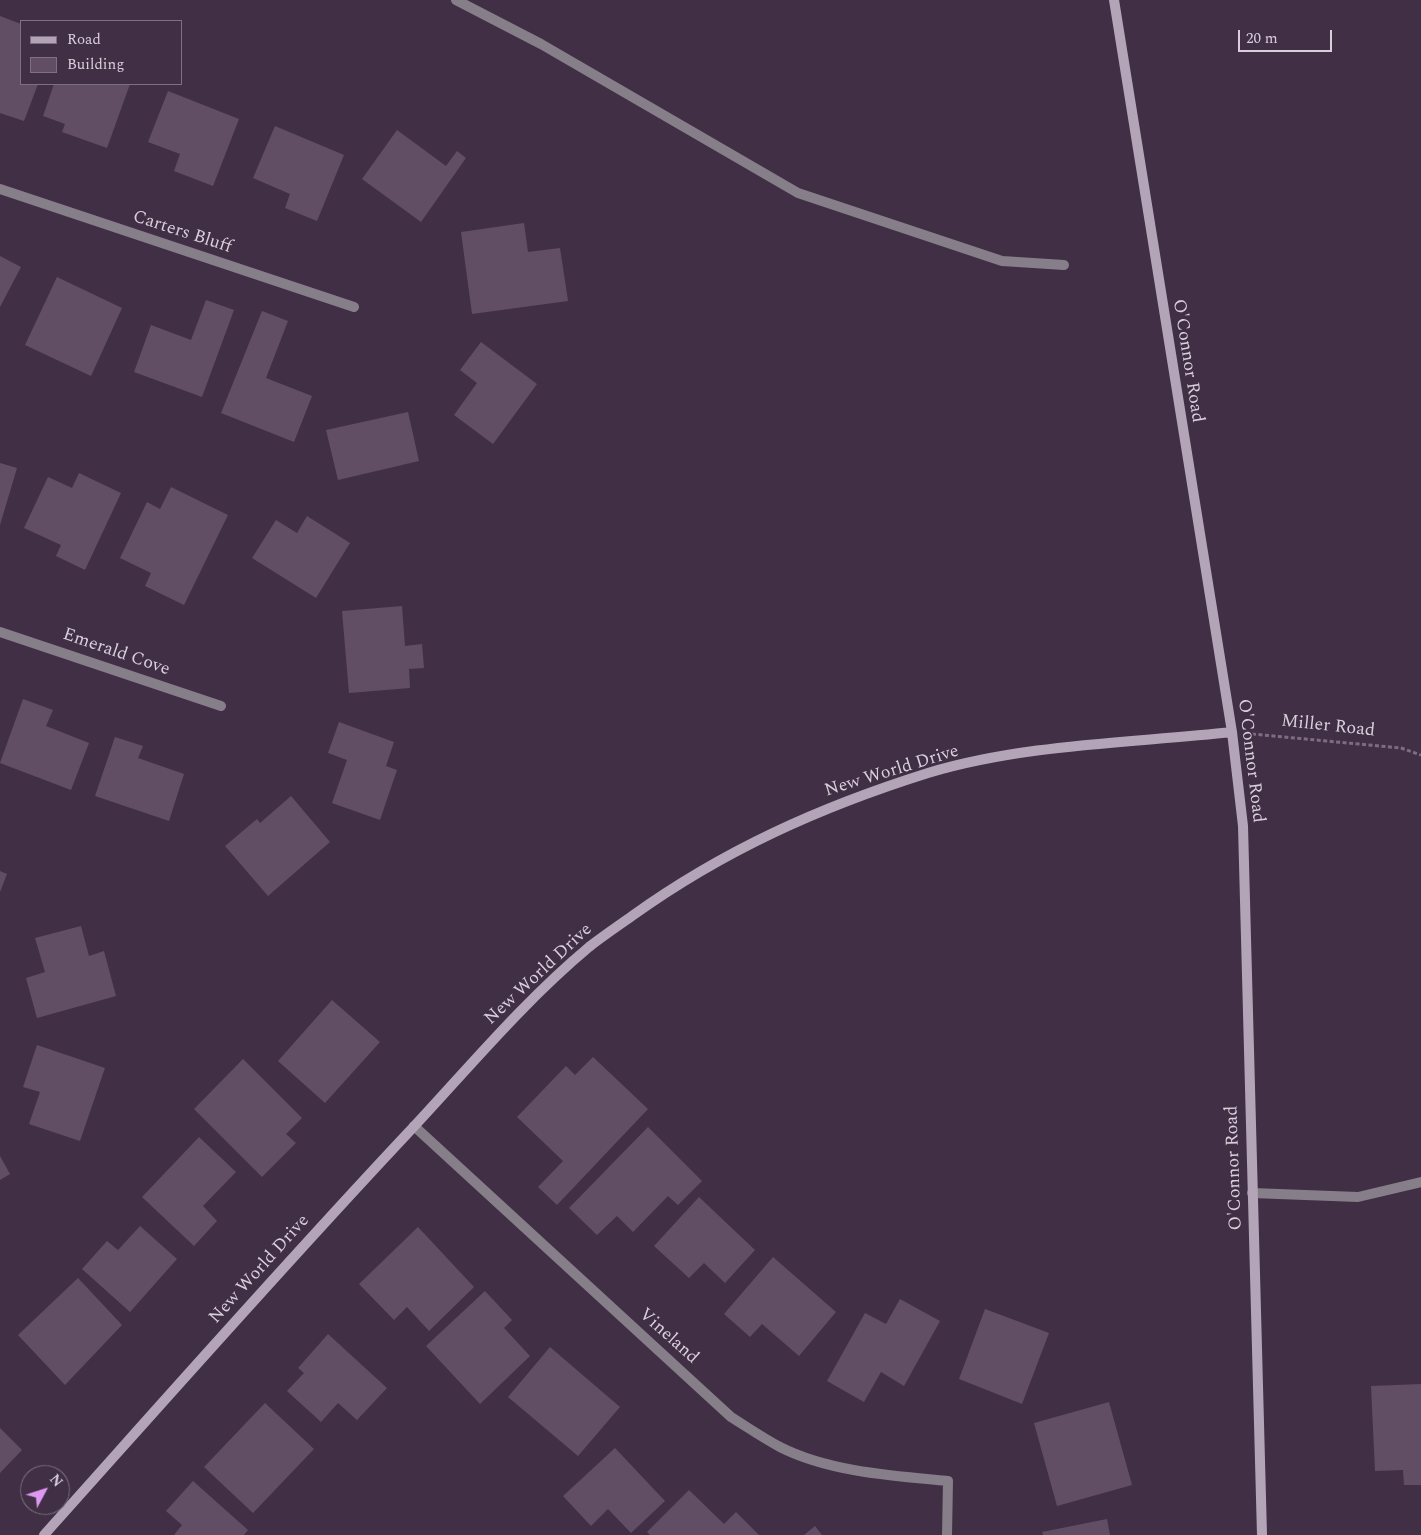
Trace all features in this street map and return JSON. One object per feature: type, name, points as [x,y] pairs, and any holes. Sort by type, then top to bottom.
[{"type":"main road","name":"O'Connor Road","points":[[1114,0],[1232,732],[1243,826],[1262,1535]]},
{"type":"main road","name":"New World Drive","points":[[44,1535],[317,1230],[504,1027],[590,946],[664,893],[713,862],[768,833],[851,799],[933,772],[1028,752],[1232,732]]},
{"type":"street","points":[[456,0],[541,44],[798,193],[1002,261],[1064,265]]},
{"type":"street","name":"Carters Bluff","points":[[0,189],[354,307]]},
{"type":"street","name":"Emerald Cove","points":[[0,632],[221,706]]},
{"type":"street","name":"Vineland","points":[[414,1126],[731,1417],[781,1447],[830,1464],[894,1476],[948,1481],[947,1535]]},
{"type":"street","points":[[1252,1193],[1358,1197],[1421,1182]]},
{"type":"path","name":"Miller Road","points":[[1232,732],[1401,748],[1421,755]]},
{"type":"building","points":[[0,16],[20,24],[20,85],[38,85],[24,121],[0,113]]},
{"type":"building","points":[[54,85],[130,85],[107,148],[62,132],[65,124],[43,116]]},
{"type":"building","points":[[168,91],[239,119],[213,186],[174,171],[180,154],[148,142]]},
{"type":"building","points":[[275,126],[344,155],[317,221],[285,208],[290,194],[253,178]]},
{"type":"building","points":[[397,130],[446,166],[457,151],[466,158],[421,222],[362,179]]},
{"type":"building","points":[[524,223],[528,252],[560,248],[568,301],[472,314],[461,232]]},
{"type":"building","points":[[0,256],[21,267],[0,307]]},
{"type":"building","points":[[57,277],[122,308],[91,376],[25,345]]},
{"type":"building","points":[[206,300],[234,310],[202,397],[134,372],[151,325],[191,340]]},
{"type":"building","points":[[262,311],[288,321],[266,378],[312,396],[294,442],[221,413]]},
{"type":"building","points":[[481,342],[537,384],[493,444],[454,415],[477,383],[460,370]]},
{"type":"building","points":[[408,412],[419,461],[338,480],[326,430]]},
{"type":"building","points":[[0,463],[17,468],[0,525]]},
{"type":"building","points":[[79,473],[121,493],[85,570],[56,556],[61,545],[24,528],[48,477],[72,488]]},
{"type":"building","points":[[171,487],[228,515],[184,605],[145,586],[151,573],[120,558],[147,502],[160,509]]},
{"type":"building","points":[[307,516],[350,543],[316,598],[252,558],[276,520],[297,533]]},
{"type":"building","points":[[402,606],[405,646],[422,644],[424,668],[409,669],[410,688],[349,693],[342,611]]},
{"type":"building","points":[[23,699],[53,710],[46,726],[89,743],[71,790],[0,763]]},
{"type":"building","points":[[339,722],[394,742],[386,766],[397,770],[380,820],[332,803],[347,760],[328,753]]},
{"type":"building","points":[[115,737],[143,746],[138,758],[184,774],[169,821],[95,796]]},
{"type":"building","points":[[291,796],[330,842],[268,896],[225,846],[257,819],[260,823]]},
{"type":"building","points":[[0,871],[7,874],[0,892]]},
{"type":"building","points":[[81,926],[89,956],[104,951],[116,996],[37,1018],[26,978],[45,972],[35,938]]},
{"type":"building","points":[[332,1000],[380,1042],[325,1103],[278,1061]]},
{"type":"building","points":[[37,1045],[105,1068],[80,1141],[29,1124],[40,1092],[23,1087]]},
{"type":"building","points":[[593,1057],[648,1109],[557,1205],[538,1187],[563,1161],[517,1117],[566,1066],[575,1075]]},
{"type":"building","points":[[243,1059],[302,1118],[286,1134],[296,1143],[262,1177],[194,1109]]},
{"type":"building","points":[[648,1127],[702,1181],[678,1205],[668,1196],[633,1232],[617,1216],[597,1235],[569,1208]]},
{"type":"building","points":[[199,1137],[236,1172],[203,1206],[217,1221],[194,1246],[142,1197]]},
{"type":"building","points":[[0,1156],[10,1174],[0,1180]]},
{"type":"building","points":[[699,1197],[755,1250],[725,1283],[704,1263],[689,1278],[654,1246]]},
{"type":"building","points":[[140,1226],[177,1259],[130,1312],[82,1269],[107,1241],[118,1250]]},
{"type":"building","points":[[418,1227],[474,1287],[429,1331],[407,1307],[394,1320],[359,1284]]},
{"type":"building","points":[[773,1257],[836,1312],[799,1356],[762,1324],[750,1337],[724,1314]]},
{"type":"building","points":[[78,1278],[122,1325],[65,1385],[18,1335]]},
{"type":"building","points":[[485,1291],[512,1320],[504,1328],[530,1356],[480,1404],[426,1346]]},
{"type":"building","points":[[900,1299],[940,1321],[904,1386],[881,1372],[864,1402],[827,1381],[865,1313],[886,1324]]},
{"type":"building","points":[[985,1309],[1049,1333],[1022,1404],[959,1379]]},
{"type":"building","points":[[328,1334],[387,1388],[357,1420],[338,1403],[321,1422],[287,1391],[304,1373],[298,1368]]},
{"type":"building","points":[[550,1347],[620,1407],[578,1456],[508,1397]]},
{"type":"building","points":[[1421,1384],[1421,1485],[1404,1485],[1403,1470],[1375,1471],[1371,1386]]},
{"type":"building","points":[[1109,1402],[1132,1485],[1057,1506],[1034,1423]]},
{"type":"building","points":[[265,1403],[314,1449],[253,1513],[204,1467]]},
{"type":"building","points":[[0,1428],[22,1450],[0,1473]]},
{"type":"building","points":[[615,1448],[665,1501],[631,1533],[608,1509],[591,1526],[563,1496]]},
{"type":"building","points":[[193,1481],[248,1530],[244,1535],[174,1535],[182,1525],[166,1511]]},
{"type":"building","points":[[689,1490],[724,1524],[736,1512],[759,1535],[650,1535],[647,1532]]},
{"type":"building","points":[[1107,1519],[1110,1535],[1043,1535],[1042,1532]]},
{"type":"building","points":[[815,1526],[822,1535],[804,1535]]}]
